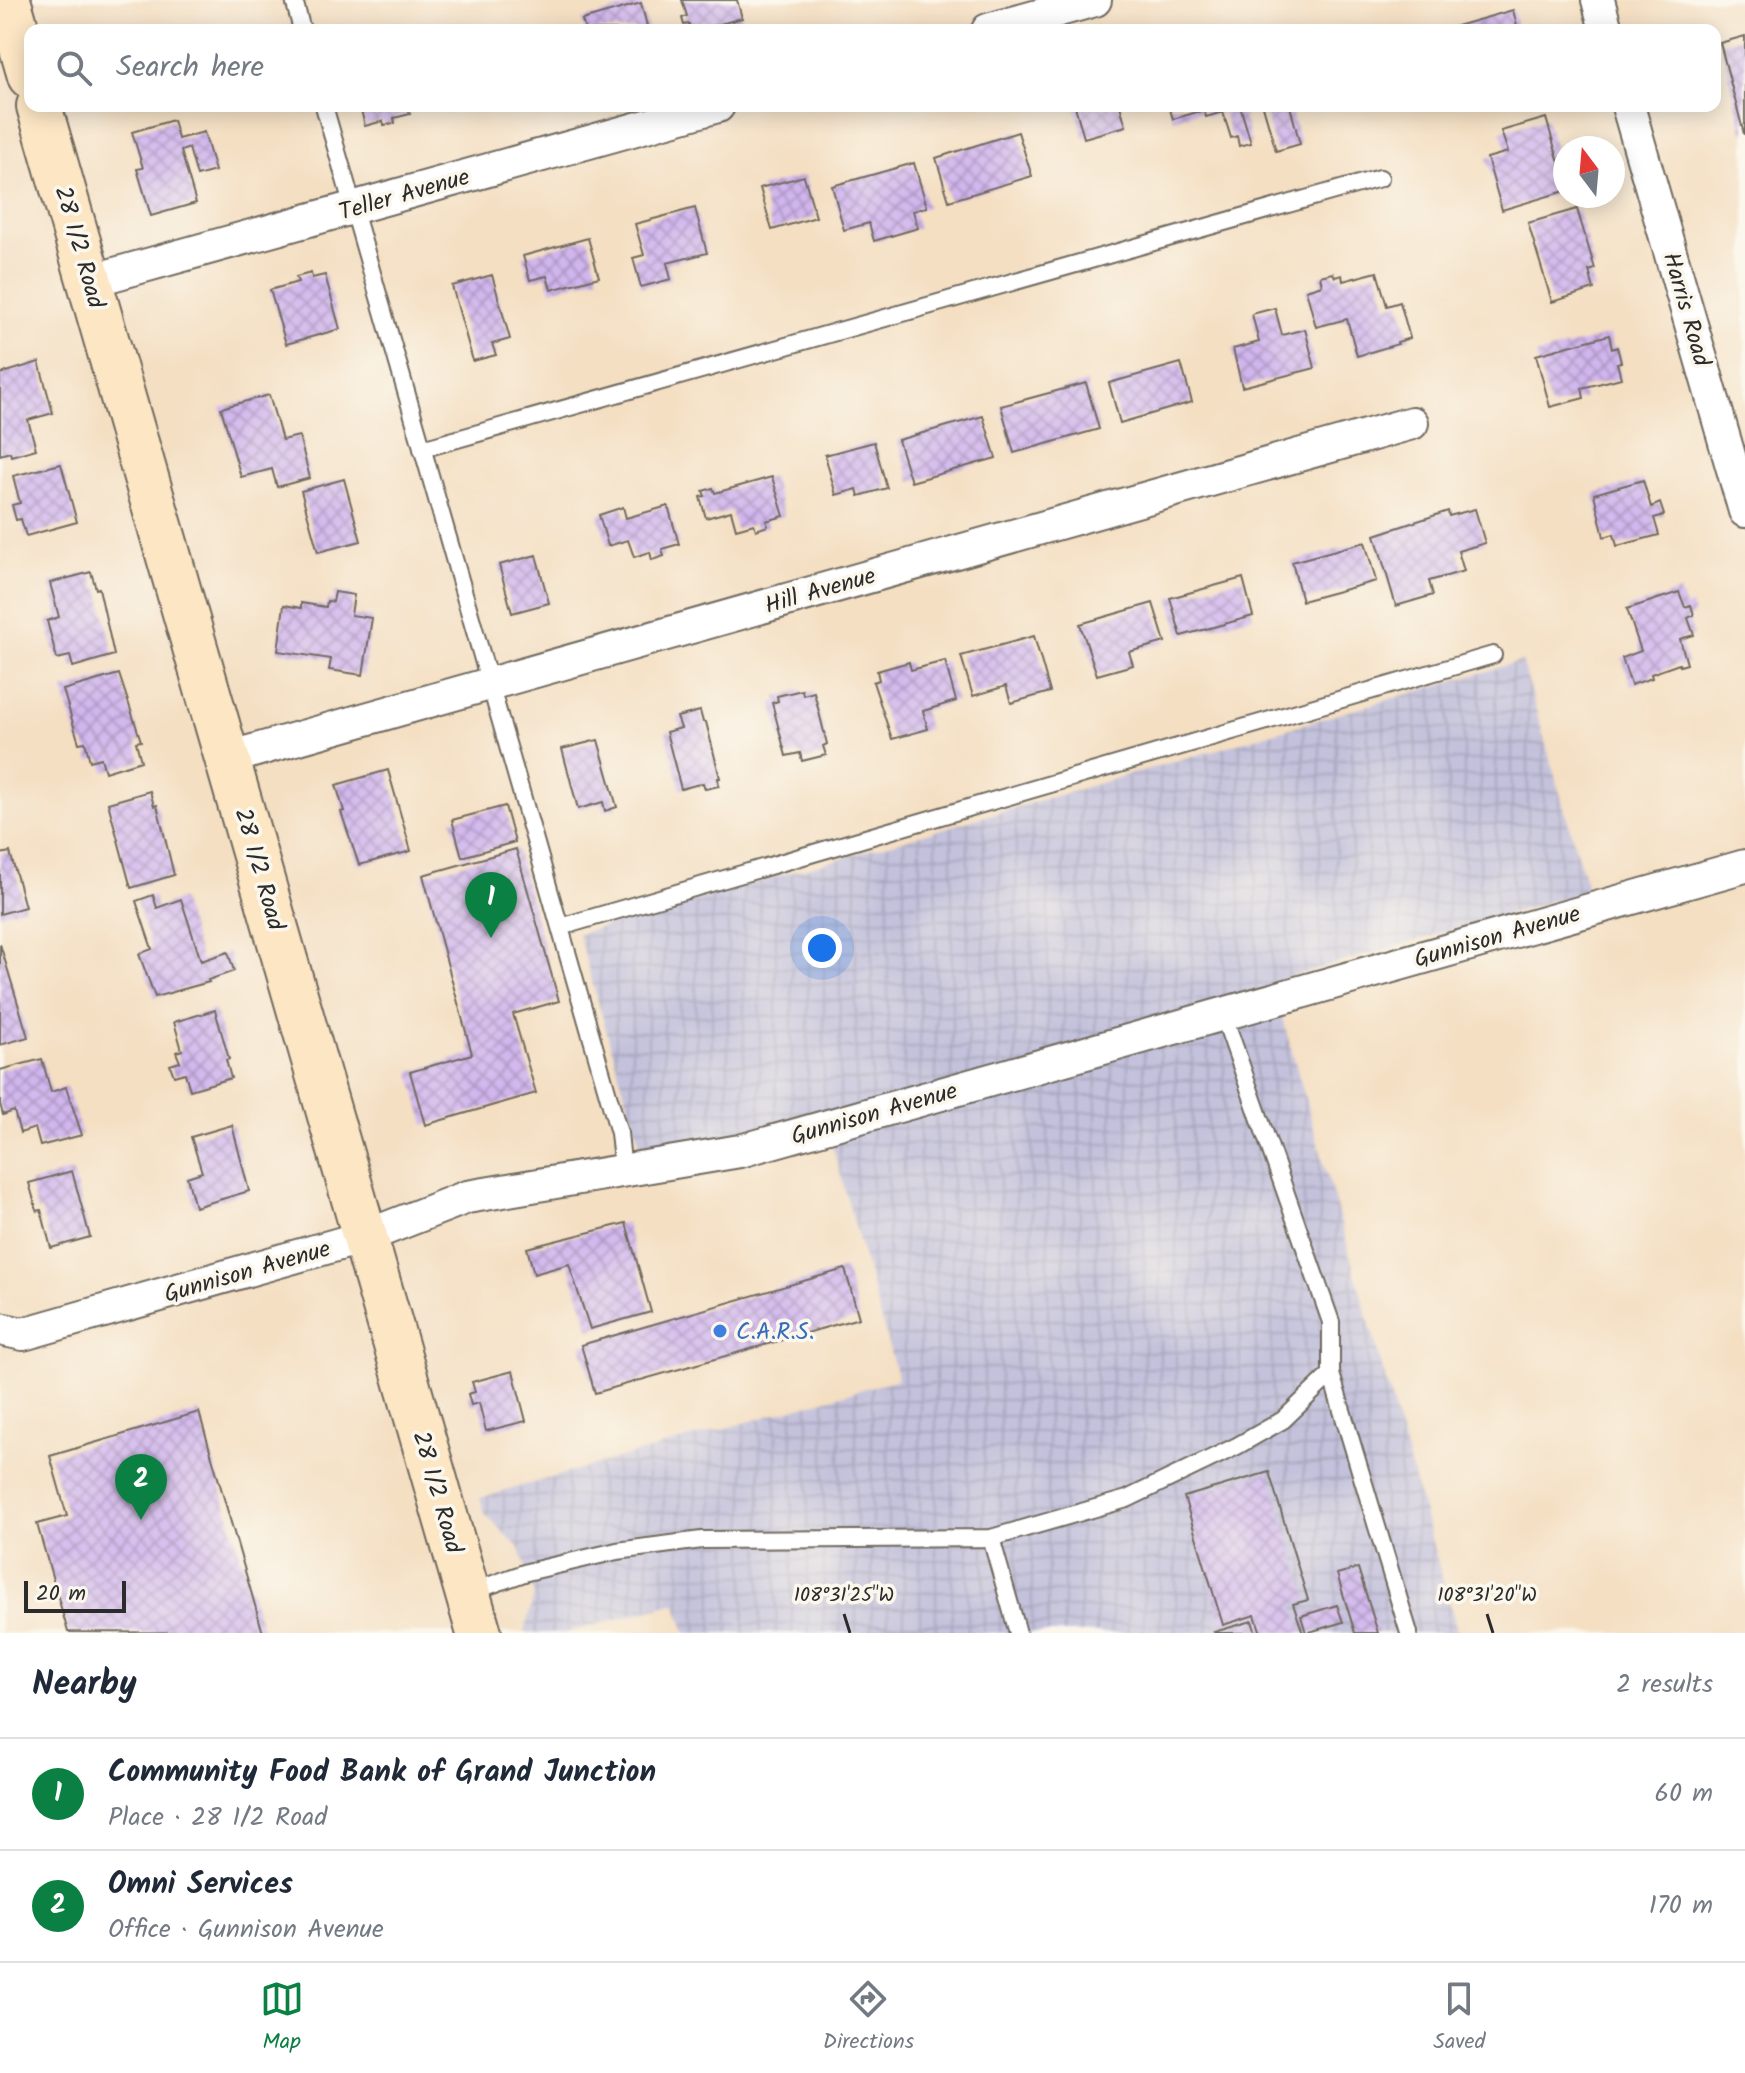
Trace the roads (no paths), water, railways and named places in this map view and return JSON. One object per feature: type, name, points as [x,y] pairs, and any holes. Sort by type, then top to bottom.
[{"type":"street","points":[[8,0],[24,55]]},
{"type":"street","points":[[1009,24],[1095,0]]},
{"type":"street","points":[[1598,0],[1604,24]]},
{"type":"street","name":"28 1/2 Road","points":[[41,112],[473,1613]]},
{"type":"street","name":"Teller Avenue","points":[[90,281],[697,112]]},
{"type":"street","name":"Harris Road","points":[[1630,112],[1745,511]]},
{"type":"street","name":"Hill Avenue","points":[[228,758],[1412,423]]},
{"type":"street","name":"Gunnison Avenue","points":[[0,1329],[23,1334],[364,1237],[467,1197],[740,1151],[1745,866]]},
{"type":"lane","points":[[294,0],[300,24]]},
{"type":"lane","points":[[326,112],[619,1133],[623,1171]]},
{"type":"lane","points":[[422,449],[1380,178]]},
{"type":"lane","points":[[560,927],[1493,655]]},
{"type":"lane","points":[[1223,1014],[1331,1322],[1331,1374],[1409,1633]]},
{"type":"lane","points":[[473,1613],[527,1572],[617,1551],[702,1540],[991,1538],[1127,1499],[1237,1446],[1283,1420],[1331,1374]]},
{"type":"lane","points":[[991,1538],[1018,1633]]},
{"type":"place","name":"Community Food Bank of Grand Junction","points":[[491,938]]},
{"type":"place","name":"C.A.R.S.","points":[[720,1331]]},
{"type":"place","name":"Omni Services","points":[[141,1520]]}]
